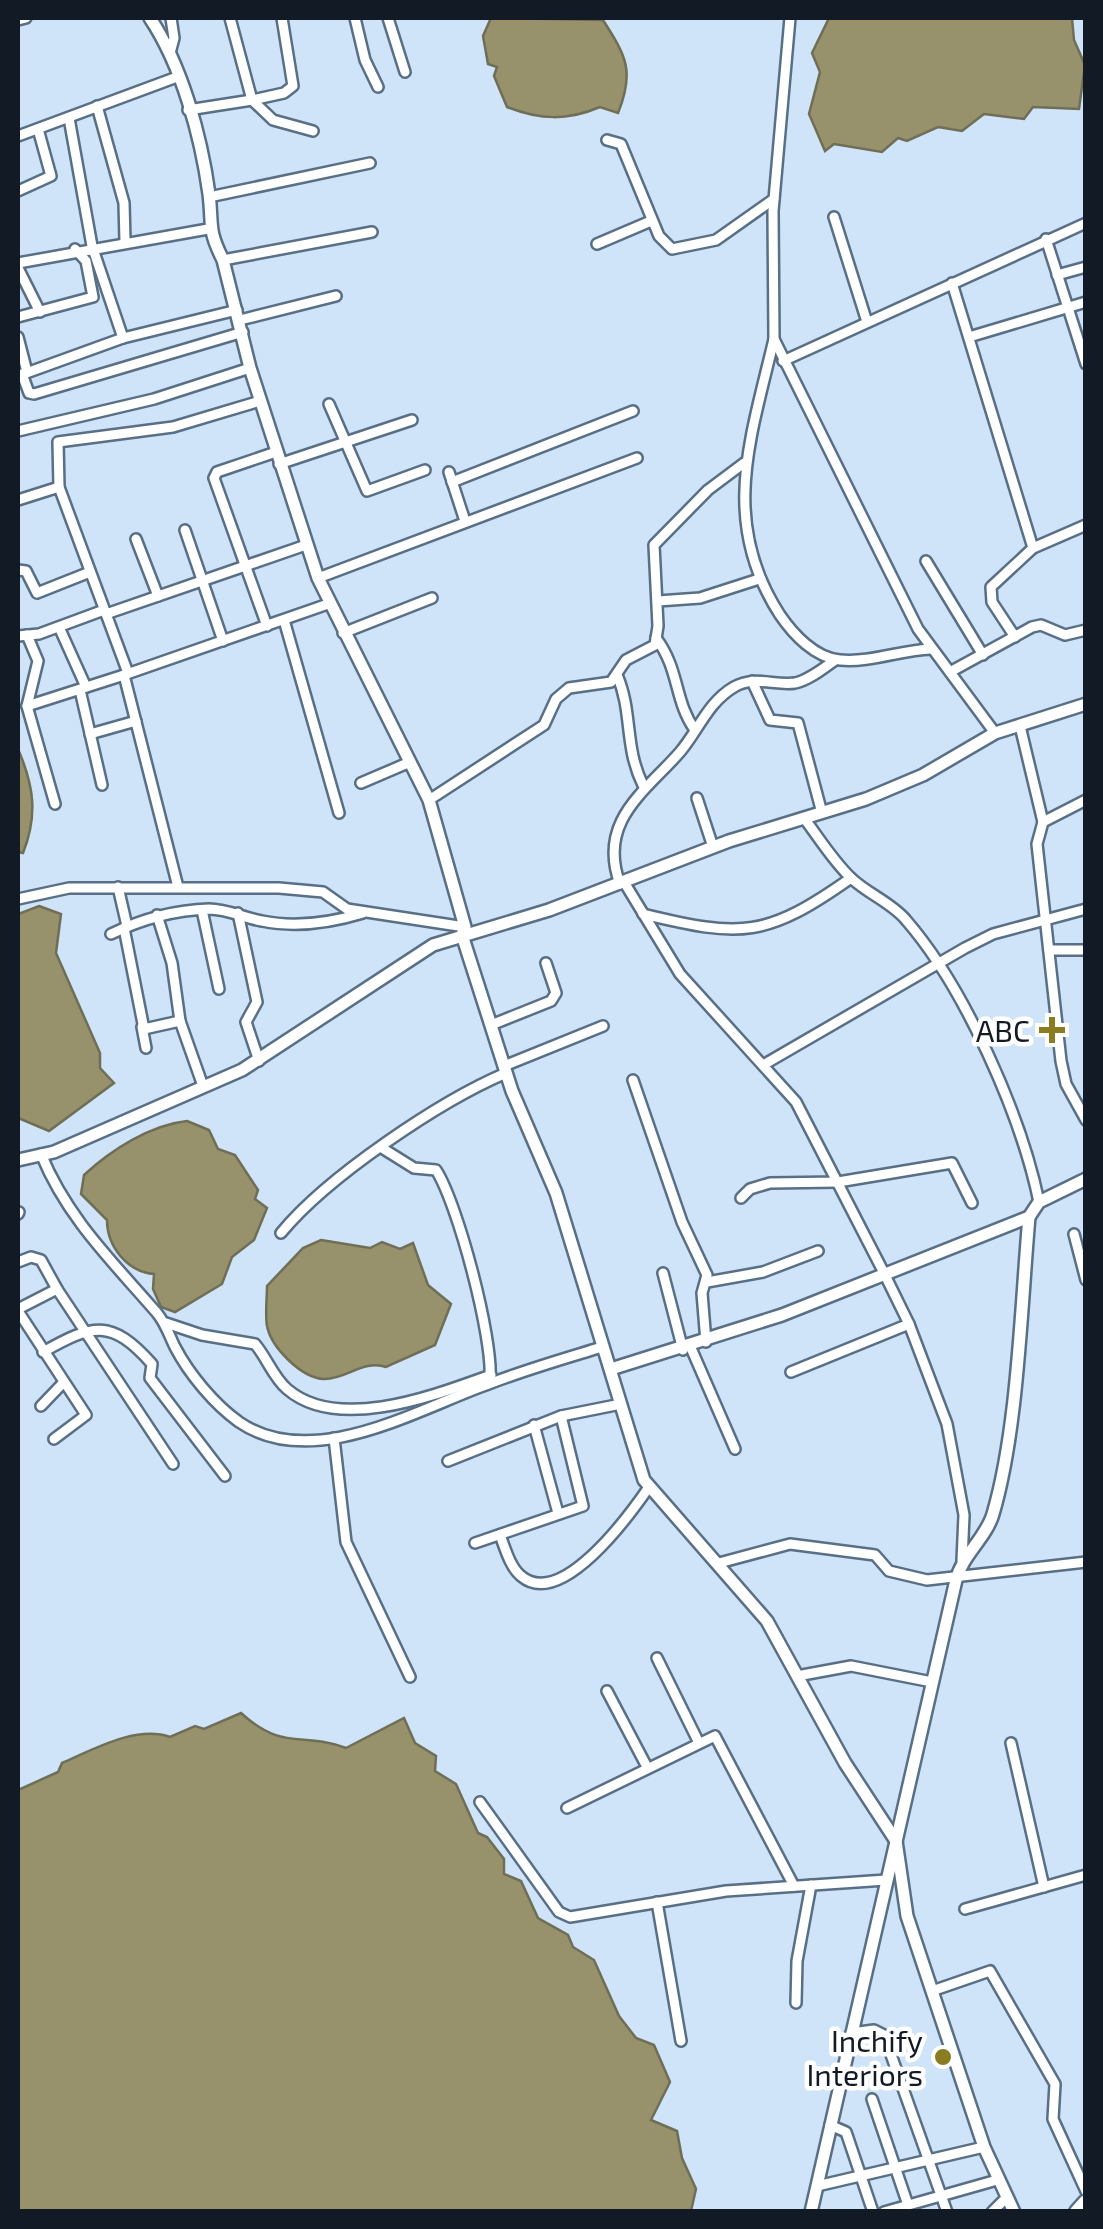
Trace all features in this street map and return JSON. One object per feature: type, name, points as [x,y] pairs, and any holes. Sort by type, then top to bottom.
[{"type":"main road","points":[[1077,2212],[1086,2202]]},
{"type":"street","points":[[18,20],[26,18]]},
{"type":"street","points":[[150,18],[170,54],[188,110],[209,197],[208,229],[224,260],[250,368],[306,545],[328,604],[429,800],[505,1069],[556,1193],[649,1487],[767,1621],[845,1762],[896,1840],[907,1916],[984,2148],[1014,2212]]},
{"type":"street","points":[[170,54],[174,38],[171,18]]},
{"type":"street","points":[[230,18],[252,100],[273,120],[312,131]]},
{"type":"street","points":[[188,110],[284,93],[293,86],[282,18]]},
{"type":"street","points":[[355,18],[365,60],[378,86]]},
{"type":"street","points":[[388,18],[405,72]]},
{"type":"street","points":[[790,18],[774,199],[774,339],[744,463],[748,539],[759,579],[798,638],[836,660]]},
{"type":"street","points":[[18,136],[178,77]]},
{"type":"street","points":[[97,106],[121,188],[124,241]]},
{"type":"street","points":[[69,118],[92,246],[123,338]]},
{"type":"street","points":[[18,191],[51,176],[38,128]]},
{"type":"street","points":[[606,140],[621,144],[651,221],[668,247],[686,248],[726,235],[774,199]]},
{"type":"street","points":[[209,197],[370,162]]},
{"type":"street","points":[[834,216],[867,322]]},
{"type":"street","points":[[597,244],[651,221]]},
{"type":"street","points":[[783,361],[1086,223]]},
{"type":"street","points":[[40,312],[18,265],[75,249],[208,229]]},
{"type":"street","points":[[224,260],[372,232]]},
{"type":"street","points":[[1046,239],[1086,364]]},
{"type":"street","points":[[18,317],[93,297],[86,261],[75,249]]},
{"type":"street","points":[[1057,275],[1086,267]]},
{"type":"street","points":[[952,283],[1033,548]]},
{"type":"street","points":[[18,337],[22,374],[29,393],[34,394],[240,321],[336,296]]},
{"type":"street","points":[[969,337],[1086,302]]},
{"type":"street","points":[[22,374],[123,338],[240,321]]},
{"type":"street","points":[[774,339],[932,649],[995,733]]},
{"type":"street","points":[[18,431],[154,399],[250,368]]},
{"type":"street","points":[[178,887],[126,674],[60,487],[58,442],[174,427],[260,400]]},
{"type":"street","points":[[329,404],[344,443],[371,493],[425,470]]},
{"type":"street","points":[[465,521],[450,477],[633,411]]},
{"type":"street","points":[[267,626],[214,478],[217,472],[344,443],[412,420]]},
{"type":"street","points":[[318,578],[637,458]]},
{"type":"street","points":[[429,800],[544,725],[556,699],[569,688],[611,682],[626,660],[655,645],[658,601],[654,545],[726,474],[744,463]]},
{"type":"street","points":[[18,500],[60,487]]},
{"type":"street","points":[[1015,636],[989,594],[991,586],[1033,548],[1086,525]]},
{"type":"street","points":[[184,530],[223,640]]},
{"type":"street","points":[[136,538],[158,596]]},
{"type":"street","points":[[55,804],[28,706],[38,661],[22,636],[158,596],[306,545]]},
{"type":"street","points":[[926,561],[983,654]]},
{"type":"street","points":[[18,570],[26,571],[37,593],[90,572]]},
{"type":"street","points":[[658,601],[712,595],[759,579]]},
{"type":"street","points":[[344,633],[432,598]]},
{"type":"street","points":[[28,706],[328,604]]},
{"type":"street","points":[[284,620],[339,812]]},
{"type":"street","points":[[950,672],[1041,624],[1065,635],[1086,630]]},
{"type":"street","points":[[59,627],[82,688],[102,785]]},
{"type":"street","points":[[656,638],[678,676],[682,712],[695,730]]},
{"type":"street","points":[[812,2212],[962,1560],[964,1515],[947,1424],[910,1324],[796,1102],[680,974],[613,864],[628,808],[643,785],[682,750],[718,700],[752,680],[794,683],[836,660],[932,649]]},
{"type":"street","points":[[616,674],[626,701],[628,749],[643,785]]},
{"type":"street","points":[[752,680],[770,720],[798,723],[822,813]]},
{"type":"street","points":[[18,1160],[41,1154],[260,1061],[408,959],[464,931],[622,883],[713,847],[895,788],[995,733],[1086,704]]},
{"type":"street","points":[[90,734],[136,721]]},
{"type":"street","points":[[1020,726],[1043,822],[1037,844],[1061,1061],[1086,1120]]},
{"type":"street","points":[[361,783],[410,762]]},
{"type":"street","points":[[698,798],[713,847]]},
{"type":"street","points":[[1043,822],[1086,800]]},
{"type":"street","points":[[804,818],[852,878],[904,917],[938,964],[990,1062],[1028,1147],[1040,1202]]},
{"type":"street","points":[[643,914],[669,923],[758,930],[852,878]]},
{"type":"street","points":[[18,898],[69,888],[118,887],[322,892],[346,910],[464,931]]},
{"type":"street","points":[[118,887],[146,1048]]},
{"type":"street","points":[[762,1065],[993,934],[1086,909]]},
{"type":"street","points":[[111,934],[157,915],[202,910],[299,924],[331,923],[366,912]]},
{"type":"street","points":[[202,910],[219,989]]},
{"type":"street","points":[[238,914],[257,1002],[246,1022],[260,1061]]},
{"type":"street","points":[[157,915],[172,963],[180,1021],[203,1086]]},
{"type":"street","points":[[1049,950],[1086,950]]},
{"type":"street","points":[[491,1025],[551,1001],[556,993],[546,963]]},
{"type":"street","points":[[142,1026],[145,1030],[180,1021]]},
{"type":"street","points":[[282,1233],[296,1215],[382,1148],[505,1069],[604,1026]]},
{"type":"street","points":[[633,1080],[707,1282],[702,1293],[706,1342]]},
{"type":"street","points":[[382,1148],[414,1168],[436,1170],[449,1193],[489,1379]]},
{"type":"street","points":[[41,1154],[54,1187],[79,1223],[163,1322],[184,1363],[240,1422],[265,1434],[334,1438],[391,1425],[489,1379]]},
{"type":"street","points":[[741,1198],[750,1189],[770,1183],[838,1182],[952,1163],[972,1203]]},
{"type":"street","points":[[962,1560],[992,1517],[1007,1430],[1030,1217],[1040,1202],[1086,1178]]},
{"type":"street","points":[[610,1369],[687,1349],[1030,1217]]},
{"type":"street","points":[[1074,1234],[1086,1280]]},
{"type":"street","points":[[707,1282],[764,1272],[818,1251]]},
{"type":"street","points":[[18,1262],[31,1257],[41,1260],[82,1330],[173,1464]]},
{"type":"street","points":[[663,1272],[687,1349],[735,1449]]},
{"type":"street","points":[[54,1438],[86,1418],[18,1310],[57,1289]]},
{"type":"street","points":[[163,1322],[202,1336],[255,1344],[288,1390],[331,1410],[411,1400],[602,1347]]},
{"type":"street","points":[[791,1372],[910,1324]]},
{"type":"street","points":[[43,1352],[82,1330],[112,1330],[133,1343],[152,1364],[150,1378],[158,1390],[225,1476]]},
{"type":"street","points":[[40,1406],[63,1382]]},
{"type":"street","points":[[448,1461],[561,1416],[620,1404]]},
{"type":"street","points":[[476,1543],[584,1503],[561,1416]]},
{"type":"street","points":[[534,1425],[558,1514]]},
{"type":"street","points":[[334,1438],[346,1542],[410,1678]]},
{"type":"street","points":[[500,1535],[515,1571],[524,1580],[539,1585],[552,1582],[610,1539],[649,1487]]},
{"type":"street","points":[[719,1563],[790,1544],[874,1555],[889,1572],[956,1580],[1086,1562]]},
{"type":"street","points":[[657,1658],[698,1741]]},
{"type":"street","points":[[797,1676],[851,1666],[932,1682]]},
{"type":"street","points":[[607,1691],[647,1767]]},
{"type":"street","points":[[567,1808],[715,1736],[794,1886]]},
{"type":"street","points":[[1010,1743],[1044,1887]]},
{"type":"street","points":[[480,1802],[564,1916],[794,1886],[886,1880]]},
{"type":"street","points":[[965,1909],[1086,1875]]},
{"type":"street","points":[[796,2003],[797,1960],[811,1885]]},
{"type":"street","points":[[657,1902],[681,2041]]},
{"type":"street","points":[[932,1991],[990,1971],[1056,2084],[1054,2119],[1086,2191]]},
{"type":"street","points":[[851,2034],[874,2030],[884,2035],[947,2212]]},
{"type":"street","points":[[872,2099],[908,2205]]},
{"type":"street","points":[[830,2125],[846,2132],[873,2212]]},
{"type":"street","points":[[817,2186],[984,2148]]},
{"type":"street","points":[[888,2211],[998,2180]]},
{"type":"street","points":[[992,2212],[1007,2197]]},
{"type":"shaded area","points":[[491,18],[603,20],[626,64],[626,86],[618,113],[600,107],[554,117],[507,107],[494,76],[497,67],[488,64],[483,36]]},
{"type":"shaded area","points":[[829,18],[1072,18],[1074,40],[1085,65],[1079,109],[1033,107],[1024,119],[984,114],[962,131],[938,127],[907,141],[898,138],[882,152],[834,144],[825,151],[809,114],[820,72],[812,53]]},
{"type":"shaded area","points":[[18,749],[32,801],[31,826],[23,853],[18,852]]},
{"type":"shaded area","points":[[39,906],[61,914],[56,953],[100,1053],[100,1068],[114,1083],[49,1131],[18,1118],[18,914]]},
{"type":"shaded area","points":[[187,1121],[209,1130],[218,1149],[235,1155],[258,1190],[255,1199],[267,1208],[254,1240],[232,1257],[222,1284],[175,1312],[161,1307],[153,1289],[154,1274],[135,1268],[120,1256],[107,1220],[81,1194],[84,1175],[119,1148],[145,1133]]},
{"type":"shaded area","points":[[321,1240],[370,1248],[382,1242],[400,1249],[413,1243],[428,1285],[451,1304],[435,1345],[386,1367],[370,1366],[324,1379],[306,1373],[288,1360],[267,1326],[267,1286],[303,1248]]},
{"type":"shaded area","points":[[241,1713],[281,1737],[346,1748],[404,1718],[415,1743],[436,1756],[435,1771],[456,1784],[478,1833],[487,1837],[504,1859],[504,1874],[521,1881],[538,1918],[568,1935],[573,1947],[594,1960],[619,2016],[636,2038],[654,2045],[670,2082],[651,2120],[677,2131],[682,2158],[696,2189],[691,2211],[18,2211],[18,1790],[58,1772],[62,1763],[116,1740],[144,1734],[170,1737],[195,1726],[204,1729]]},
{"type":"place","name":"ABC","points":[[1052,1030]]},
{"type":"place","name":"Inchify Interiors","points":[[943,2057]]}]
